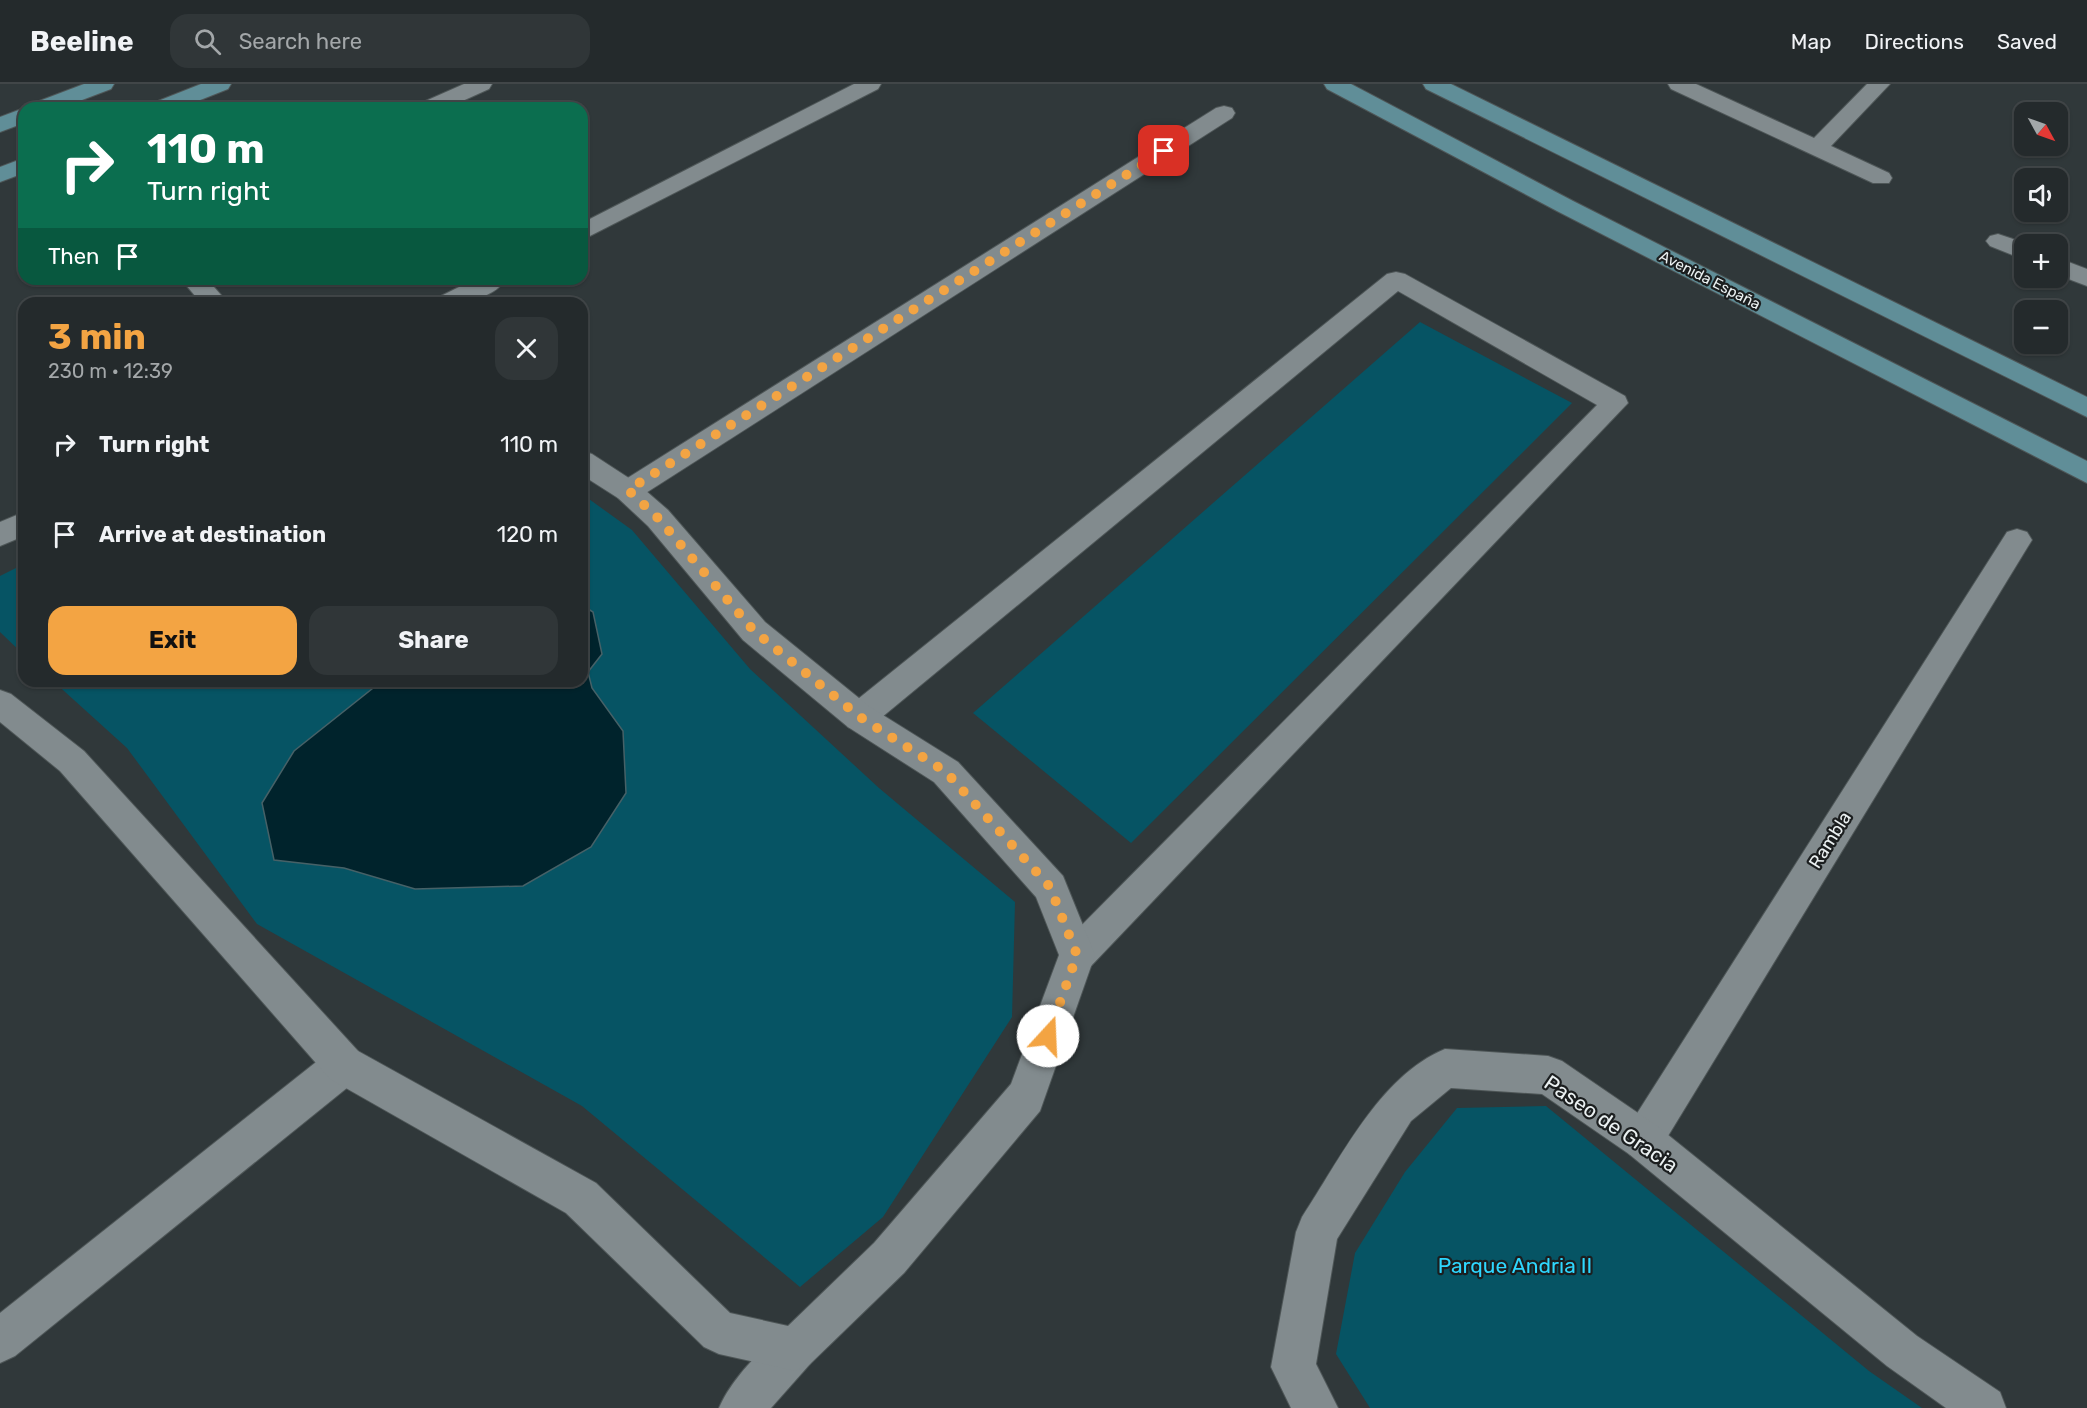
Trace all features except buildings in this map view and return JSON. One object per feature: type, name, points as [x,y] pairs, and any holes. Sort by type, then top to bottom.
[{"type":"main road","points":[[57,102],[103,84]]},
{"type":"main road","points":[[176,102],[220,84]]},
{"type":"main road","name":"Avenida España","points":[[1335,84],[1576,212],[2087,473]]},
{"type":"main road","points":[[1434,84],[2087,408]]},
{"type":"main road","points":[[0,125],[18,118]]},
{"type":"main road","points":[[0,175],[18,168]]},
{"type":"street","points":[[442,102],[482,84]]},
{"type":"street","points":[[588,230],[870,84]]},
{"type":"street","points":[[1817,148],[1878,84]]},
{"type":"street","points":[[1683,85],[1881,178]]},
{"type":"street","points":[[628,490],[1224,114]]},
{"type":"street","points":[[1998,241],[2014,248]]},
{"type":"street","points":[[2068,270],[2087,278]]},
{"type":"street","points":[[741,1408],[795,1349],[889,1258],[1026,1097],[1077,955],[1615,403],[1396,280],[860,717]]},
{"type":"street","points":[[198,285],[210,297]]},
{"type":"street","points":[[460,297],[482,285]]},
{"type":"street","points":[[588,465],[628,490],[658,518],[754,631],[860,717],[946,772],[1050,887],[1077,955]]},
{"type":"street","points":[[0,535],[18,526]]},
{"type":"street","name":"Rambla","points":[[1643,1140],[2017,540]]},
{"type":"street","points":[[0,703],[72,761],[344,1065],[581,1198],[719,1332],[795,1349]]},
{"type":"street","points":[[0,1341],[344,1065]]},
{"type":"street","name":"Paseo de Gracia","points":[[1316,1408],[1293,1367],[1317,1232],[1397,1107],[1445,1068],[1548,1076],[1643,1140],[1902,1351],[1984,1408]]},
{"type":"green space","points":[[1420,322],[1572,403],[1131,843],[973,713]]},
{"type":"green space","points":[[588,498],[632,530],[750,669],[879,788],[1015,902],[1012,1017],[883,1217],[800,1287],[582,1106],[257,924],[127,748],[60,687],[588,687]]},
{"type":"green space","points":[[18,567],[18,649],[0,632],[0,576]]},
{"type":"green space","name":"Parque Andria II","points":[[1546,1106],[1869,1371],[1922,1408],[1370,1408],[1336,1354],[1355,1253],[1405,1172],[1457,1108]]},
{"type":"shaded area","points":[[588,609],[593,612],[602,654],[588,672]]},
{"type":"shaded area","points":[[588,672],[592,688],[623,731],[626,793],[591,847],[523,886],[415,889],[344,868],[274,860],[262,803],[294,751],[374,687],[588,687]]},
{"type":"route","points":[[1048,1036],[1077,955],[1050,887],[946,772],[860,717],[754,631],[658,518],[628,490],[1164,151]]}]
